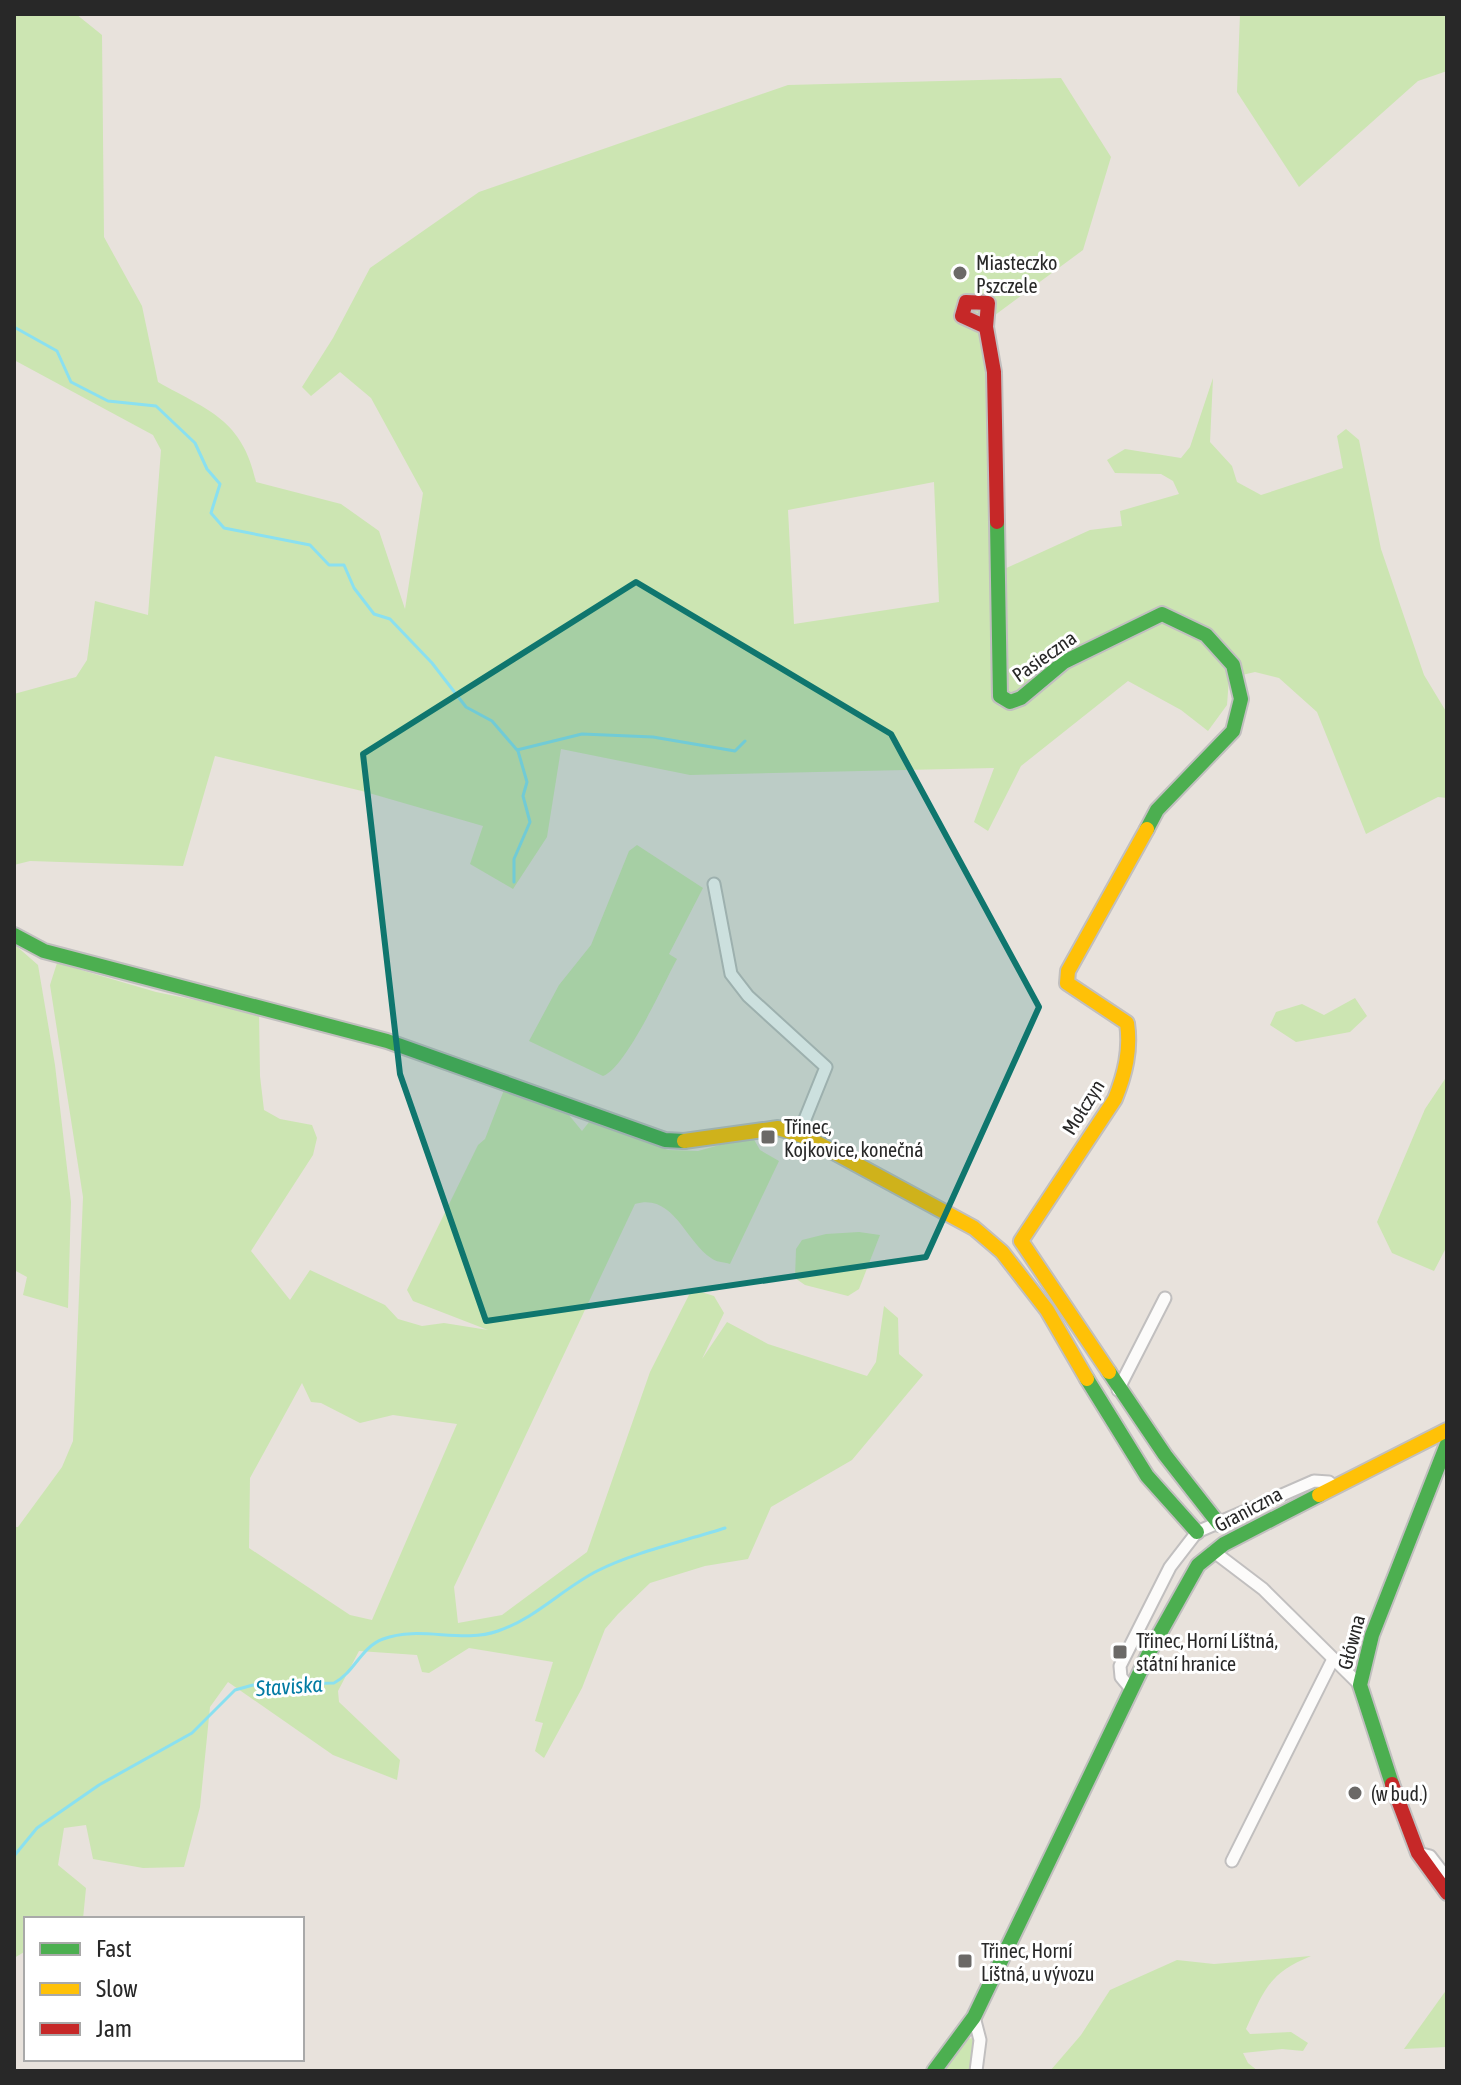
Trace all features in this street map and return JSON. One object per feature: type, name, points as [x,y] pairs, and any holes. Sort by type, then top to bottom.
[{"type":"street","name":"Pasieczna","points":[[986,327],[994,372],[998,437],[994,529],[1000,696],[1010,702],[1021,698],[1064,662],[1162,614],[1206,635],[1237,674],[1241,699],[1233,731],[1157,810]]},
{"type":"street","name":"Mołczyn","points":[[1157,810],[1066,978],[1076,991],[1109,1008],[1127,1023],[1130,1046],[1122,1083],[1021,1241],[1056,1289],[1169,1465],[1219,1524]]},
{"type":"street","points":[[714,884],[731,974],[748,996],[826,1067],[799,1134]]},
{"type":"street","points":[[14,935],[44,951],[387,1041],[665,1140],[699,1141],[778,1128],[799,1134],[935,1205],[974,1228],[1002,1252],[1047,1310],[1147,1476],[1197,1532]]},
{"type":"street","points":[[1118,1390],[1165,1298]]},
{"type":"street","name":"Graniczna","points":[[1360,1685],[1263,1589],[1213,1551],[1447,1430]]},
{"type":"street","name":"Główna","points":[[1447,1444],[1372,1635],[1360,1685],[1418,1853],[1447,1893]]},
{"type":"street","points":[[1131,1689],[1121,1677],[1120,1666],[1170,1567],[1197,1532],[1314,1481],[1329,1482],[1334,1486]]},
{"type":"street","points":[[934,2071],[974,2017],[1131,1689],[1198,1565],[1213,1551]]},
{"type":"street","points":[[1161,1586],[1180,1596]]},
{"type":"street","points":[[1232,1861],[1333,1659]]},
{"type":"street","points":[[1418,1853],[1430,1856],[1447,1878]]},
{"type":"street","points":[[974,2017],[980,2040],[976,2071]]},
{"type":"highlighted area","points":[[636,582],[891,734],[1039,1007],[926,1257],[486,1321],[400,1074],[363,754]]},
{"type":"green space","points":[[14,14],[76,14],[102,35],[104,237],[142,306],[158,382],[208,410],[232,430],[250,461],[256,482],[341,504],[379,531],[405,609],[423,493],[371,398],[340,372],[311,396],[302,387],[333,338],[370,268],[479,192],[788,85],[1061,78],[1111,157],[1083,250],[991,318],[1002,570],[1090,530],[1122,526],[1120,511],[1179,494],[1173,481],[1161,474],[1115,473],[1107,460],[1125,449],[1181,458],[1190,447],[1213,378],[1210,442],[1232,466],[1237,482],[1261,495],[1343,468],[1337,436],[1346,429],[1359,440],[1381,549],[1424,675],[1447,713],[1447,798],[1438,797],[1366,834],[1317,712],[1279,678],[1255,672],[1229,678],[1227,705],[1208,731],[1181,710],[1128,681],[1021,766],[988,831],[974,822],[994,768],[690,775],[561,749],[547,837],[513,889],[470,864],[483,826],[362,791],[215,756],[183,866],[30,861],[14,865],[14,694],[76,677],[87,660],[95,601],[148,615],[161,450],[153,435],[14,360]],"holes":[[[934,482],[939,602],[794,624],[788,510]]]},
{"type":"green space","points":[[1240,14],[1447,14],[1447,71],[1418,81],[1299,187],[1237,92]]},
{"type":"green space","points":[[637,845],[703,888],[669,954],[677,959],[654,1004],[622,1058],[603,1076],[529,1041],[559,985],[591,945],[629,851]]},
{"type":"green space","points":[[14,944],[38,965],[55,1065],[71,1202],[68,1308],[23,1295],[27,1277],[14,1270]]},
{"type":"green space","points":[[57,963],[156,992],[259,1013],[264,1110],[280,1119],[312,1125],[317,1138],[313,1155],[251,1251],[290,1300],[310,1270],[385,1305],[398,1319],[422,1326],[444,1323],[488,1330],[413,1301],[407,1290],[478,1145],[485,1139],[504,1090],[564,1109],[582,1131],[589,1122],[668,1150],[698,1151],[752,1136],[760,1150],[779,1161],[730,1264],[715,1260],[702,1251],[678,1220],[659,1205],[648,1202],[635,1204],[454,1587],[458,1623],[502,1615],[587,1552],[650,1372],[692,1289],[714,1296],[724,1313],[702,1359],[727,1322],[768,1344],[867,1376],[876,1362],[884,1306],[898,1318],[899,1354],[923,1375],[852,1460],[771,1507],[748,1559],[705,1566],[650,1583],[618,1614],[605,1629],[582,1688],[544,1758],[535,1751],[543,1723],[535,1721],[553,1662],[469,1648],[429,1673],[422,1672],[417,1655],[359,1651],[338,1691],[339,1702],[400,1760],[397,1780],[333,1755],[228,1682],[210,1707],[200,1807],[184,1867],[143,1868],[93,1859],[86,1825],[64,1828],[58,1865],[86,1888],[83,1917],[24,1917],[24,1952],[14,1958],[14,1527],[18,1527],[62,1467],[73,1441],[83,1197],[50,985]],"holes":[[[302,1383],[311,1402],[321,1403],[360,1423],[393,1415],[457,1424],[372,1620],[350,1615],[249,1548],[250,1478]]]},
{"type":"green space","points":[[1355,998],[1367,1016],[1350,1032],[1296,1042],[1270,1025],[1276,1012],[1302,1004],[1324,1015]]},
{"type":"green space","points":[[1447,1076],[1447,1246],[1434,1271],[1392,1253],[1377,1222],[1425,1109]]},
{"type":"green space","points":[[859,1232],[880,1235],[859,1289],[848,1296],[805,1285],[795,1278],[796,1249],[802,1240],[826,1234]]},
{"type":"green space","points":[[1311,1956],[1277,1976],[1246,2029],[1250,2034],[1291,2032],[1308,2043],[1303,2051],[1282,2049],[1243,2053],[1248,2063],[1258,2071],[1050,2071],[1081,2035],[1110,1990],[1177,1960],[1214,1964]]},
{"type":"green space","points":[[1447,1989],[1447,2047],[1404,2049]]},
{"type":"green space","points":[[973,2038],[976,2043],[972,2071],[943,2071],[967,2039]]},
{"type":"waterway","points":[[14,327],[57,351],[71,382],[108,401],[156,406],[195,443],[207,469],[220,484],[211,513],[224,528],[310,545],[329,565],[344,565],[354,588],[374,614],[390,619],[432,663],[466,707],[492,721],[517,750],[582,734],[653,737],[735,751],[745,741]]},
{"type":"waterway","points":[[514,882],[514,859],[530,822],[523,796],[527,782],[518,751]]},
{"type":"waterway","name":"Staviska","points":[[14,1856],[37,1828],[99,1785],[192,1733],[235,1690],[253,1685],[334,1683],[375,1643],[397,1635],[470,1636],[498,1631],[525,1619],[584,1578],[611,1564],[725,1528]]},
{"type":"waterway","name":"Staviska","points":[[14,1895],[14,1912]]},
{"type":"traffic: fast","points":[[997,522],[1000,696],[1010,702],[1021,698],[1064,662],[1162,614],[1206,635],[1233,665],[1241,699],[1233,731],[1157,810],[1147,829]]},
{"type":"traffic: fast","points":[[14,935],[44,951],[387,1041],[665,1140],[684,1141]]},
{"type":"traffic: fast","points":[[1109,1372],[1165,1455],[1219,1524]]},
{"type":"traffic: fast","points":[[1087,1379],[1147,1476],[1197,1532]]},
{"type":"traffic: fast","points":[[1392,1784],[1360,1685],[1372,1635],[1447,1444]]},
{"type":"traffic: fast","points":[[934,2071],[974,2017],[1151,1649],[1198,1565],[1224,1544],[1319,1495]]},
{"type":"traffic: slow","points":[[1109,1372],[1021,1241],[1115,1099],[1122,1080],[1128,1052],[1127,1023],[1067,983],[1068,971],[1147,829]]},
{"type":"traffic: slow","points":[[684,1141],[778,1128],[806,1137],[974,1228],[1002,1252],[1047,1310],[1087,1379]]},
{"type":"traffic: slow","points":[[1319,1495],[1447,1430]]},
{"type":"traffic: jam","points":[[986,327],[962,316],[966,302],[988,303],[986,327],[994,372],[997,522]]},
{"type":"traffic: jam","points":[[1392,1784],[1418,1853],[1447,1893]]},
{"type":"place","name":"Miasteczko Pszczele","points":[[960,273]]},
{"type":"place","name":"Třinec, Kojkovice, konečná","points":[[768,1137]]},
{"type":"place","name":"Třinec, Horní Líštná, státní hranice","points":[[1120,1652]]},
{"type":"place","name":"(w bud.)","points":[[1355,1793]]},
{"type":"place","name":"Třinec, Horní Líštná, u vývozu","points":[[965,1961]]}]
